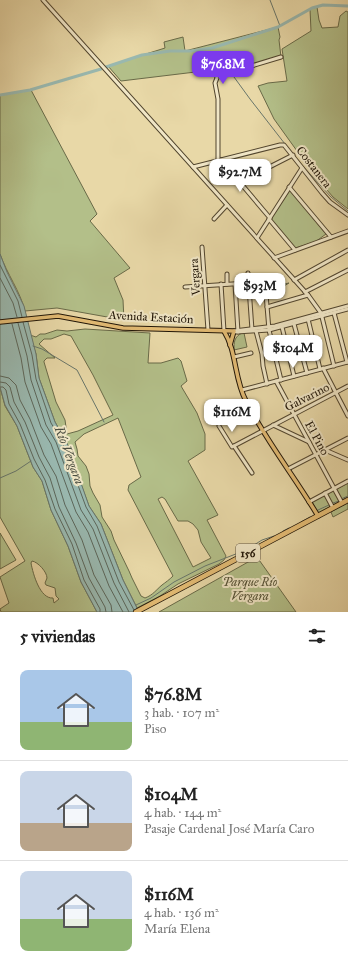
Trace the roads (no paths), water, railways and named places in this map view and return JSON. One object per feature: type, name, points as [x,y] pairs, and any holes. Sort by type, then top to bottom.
[{"type":"highway","name":"156","points":[[136,612],[348,500]]},
{"type":"main road","name":"Avenida Estación","points":[[0,322],[45,316],[62,316],[123,328],[236,331]]},
{"type":"main road","points":[[224,331],[234,357],[245,401],[318,516]]},
{"type":"main road","points":[[230,346],[236,331]]},
{"type":"street","points":[[43,0],[308,295],[321,315],[334,366]]},
{"type":"street","points":[[281,57],[235,71],[225,65],[220,63],[218,64],[215,70],[217,78],[215,83],[218,99],[220,160],[240,182],[295,250]]},
{"type":"street","name":"Costanera","points":[[220,160],[280,145],[284,146],[293,155],[322,193],[348,215]]},
{"type":"street","points":[[240,182],[293,155]]},
{"type":"street","points":[[192,167],[220,160]]},
{"type":"street","points":[[257,238],[302,168]]},
{"type":"street","points":[[290,187],[331,237]]},
{"type":"street","points":[[214,219],[227,205]]},
{"type":"street","points":[[274,258],[348,231]]},
{"type":"street","name":"Vergara","points":[[202,247],[208,330]]},
{"type":"street","points":[[294,280],[348,250]]},
{"type":"street","points":[[305,292],[348,270]]},
{"type":"street","points":[[248,273],[253,330],[262,354],[267,384]]},
{"type":"street","points":[[227,274],[227,284]]},
{"type":"street","points":[[185,287],[265,282],[269,328],[281,380]]},
{"type":"street","points":[[221,284],[224,331]]},
{"type":"street","points":[[234,284],[236,331]]},
{"type":"street","points":[[267,307],[308,295]]},
{"type":"street","name":"Avenida Estación","points":[[236,331],[282,327],[321,315],[348,309]]},
{"type":"street","name":"Avenida Estación","points":[[321,315],[348,309]]},
{"type":"street","points":[[242,390],[347,362],[334,313]]},
{"type":"street","points":[[308,319],[322,369],[348,416]]},
{"type":"street","name":"Avenida Estación","points":[[253,330],[308,319]]},
{"type":"street","points":[[294,324],[307,373]]},
{"type":"street","points":[[282,327],[294,376]]},
{"type":"street","points":[[234,357],[251,353]]},
{"type":"street","name":"El Pino","points":[[276,381],[342,503]]},
{"type":"street","name":"Galvarino","points":[[233,447],[348,386]]},
{"type":"street","points":[[272,425],[309,442]]},
{"type":"street","points":[[219,426],[252,473]]},
{"type":"street","points":[[288,469],[348,438]]},
{"type":"street","points":[[325,450],[348,460]]},
{"type":"street","points":[[309,502],[348,481]]},
{"type":"street","points":[[325,493],[333,508]]},
{"type":"water","name":"Río Vergara","points":[[0,254],[24,306],[36,354],[39,378],[55,422],[67,443],[89,506],[101,524],[123,580],[139,612],[97,612],[81,582],[68,546],[51,510],[42,481],[33,467],[17,426],[5,405],[0,387]]},
{"type":"waterway","points":[[270,0],[280,26]]},
{"type":"waterway","points":[[106,67],[142,55],[212,48],[278,27],[312,8],[323,5],[348,6]]},
{"type":"waterway","points":[[201,50],[216,65]]},
{"type":"waterway","points":[[219,68],[225,69],[234,77],[299,162],[331,197],[348,211]]},
{"type":"waterway","points":[[0,95],[30,90],[101,69]]},
{"type":"waterway","points":[[33,346],[42,349],[77,370],[104,422]]},
{"type":"waterway","points":[[0,478],[16,471],[31,461]]},
{"type":"waterway","points":[[341,499],[348,496]]},
{"type":"waterway","points":[[333,503],[339,501]]},
{"type":"waterway","points":[[318,510],[329,505]]},
{"type":"waterway","points":[[301,522],[310,517]]},
{"type":"waterway","points":[[283,531],[289,528]]},
{"type":"waterway","points":[[136,605],[151,598],[174,582],[205,566],[246,550],[262,540],[274,536]]},
{"type":"park label","name":"Parque Río Vergara","points":[[250,589]]}]
